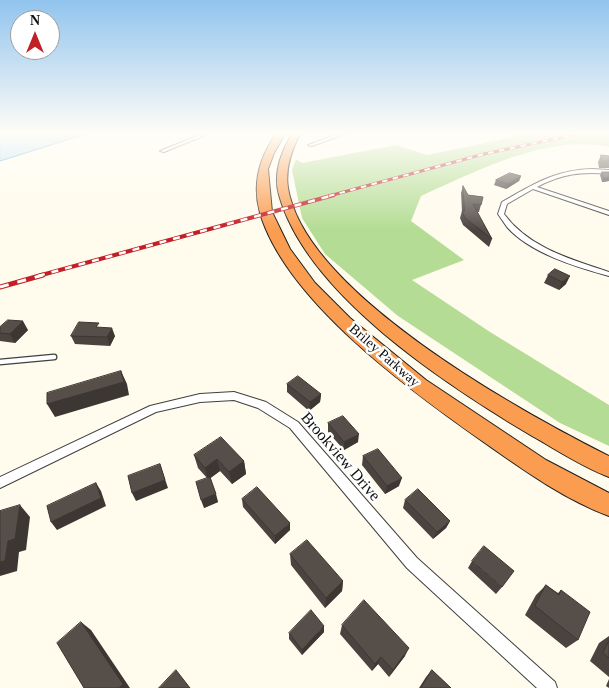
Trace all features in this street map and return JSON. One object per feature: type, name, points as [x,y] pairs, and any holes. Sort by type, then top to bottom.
[{"type":"highway","name":"Briley Parkway","points":[[265,166],[262,175],[264,204],[282,246],[304,277],[367,344],[426,391],[546,472],[609,505]]},
{"type":"highway","name":"Briley Parkway","points":[[284,166],[284,196],[301,236],[339,283],[361,305],[397,335],[467,386],[566,446],[609,467]]},
{"type":"street","points":[[609,172],[576,171],[558,173],[504,203],[501,214],[507,226],[531,243],[570,261],[609,274]]},
{"type":"street","points":[[532,187],[609,213]]},
{"type":"street","name":"Brookview Drive","points":[[0,483],[154,409],[200,398],[234,396],[262,406],[294,424],[412,563],[549,688]]},
{"type":"lane","points":[[0,362],[54,357]]},
{"type":"green space","points":[[293,166],[489,166],[421,196],[411,221],[464,260],[412,280],[490,332],[609,405],[609,446],[560,423],[398,316],[325,254],[302,218],[292,170]]},
{"type":"building","points":[[602,172],[609,172],[609,177],[604,178]]},
{"type":"building","points":[[510,173],[521,176],[508,184],[496,180]]},
{"type":"building","points":[[463,186],[468,195],[483,197],[481,205],[473,204],[492,239],[465,218],[462,211],[464,211]]},
{"type":"building","points":[[555,269],[570,276],[562,282],[548,275]]},
{"type":"building","points":[[8,320],[23,321],[10,334],[0,333],[0,327]]},
{"type":"building","points":[[79,322],[99,323],[96,327],[112,328],[107,337],[71,336]]},
{"type":"building","points":[[121,371],[124,382],[47,404],[47,393]]},
{"type":"building","points":[[298,376],[321,394],[310,402],[287,384]]},
{"type":"building","points":[[343,416],[359,434],[344,442],[328,423]]},
{"type":"building","points":[[221,437],[244,461],[229,472],[217,459],[205,468],[194,455]]},
{"type":"building","points":[[378,449],[402,478],[387,486],[363,456]]},
{"type":"building","points":[[160,464],[165,480],[132,493],[128,476]]},
{"type":"building","points":[[210,477],[216,494],[201,500],[196,482]]},
{"type":"building","points":[[96,483],[101,498],[51,522],[47,506]]},
{"type":"building","points":[[257,487],[290,523],[275,536],[242,499]]},
{"type":"building","points":[[418,489],[450,521],[437,532],[405,500]]},
{"type":"building","points":[[20,505],[15,539],[8,541],[5,561],[0,562],[0,511]]},
{"type":"building","points":[[307,540],[343,581],[326,598],[290,554]]},
{"type":"building","points":[[484,546],[514,571],[502,587],[472,561]]},
{"type":"building","points":[[546,585],[559,595],[561,590],[590,612],[578,640],[535,606]]},
{"type":"building","points":[[364,600],[409,648],[393,670],[381,657],[375,664],[342,625]]},
{"type":"building","points":[[311,610],[324,626],[302,650],[289,633]]},
{"type":"building","points":[[81,622],[123,684],[119,688],[84,688],[57,643]]},
{"type":"building","points":[[609,641],[609,658],[603,653]]},
{"type":"building","points":[[176,670],[190,688],[159,688]]},
{"type":"building","points":[[432,670],[451,688],[421,688]]},
{"type":"railway","points":[[329,196],[439,166]]},
{"type":"railway","points":[[38,276],[334,195]]},
{"type":"railway","points":[[0,287],[43,275]]}]
